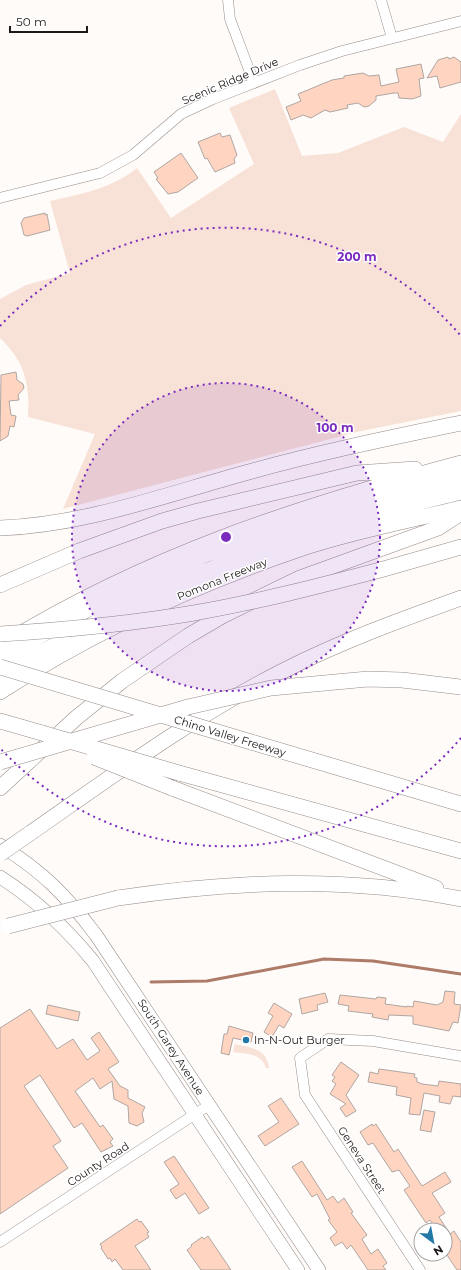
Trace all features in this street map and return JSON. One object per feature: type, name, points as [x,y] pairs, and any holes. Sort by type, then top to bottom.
[{"type":"highway","points":[[0,528],[52,523],[88,516],[247,472],[370,442],[461,423]]},
{"type":"highway","points":[[0,585],[107,540],[198,511],[357,474],[456,465]]},
{"type":"highway","points":[[0,646],[90,595],[142,570],[201,545],[293,511],[456,465]]},
{"type":"highway","points":[[0,660],[70,618],[205,555],[277,529],[461,477]]},
{"type":"highway","points":[[0,678],[105,617],[238,558],[300,536],[382,512],[461,492]]},
{"type":"highway","name":"Pomona Freeway","points":[[0,692],[92,638],[179,596],[240,571],[304,548],[356,533],[461,508]]},
{"type":"highway","points":[[0,788],[76,718],[122,681],[188,636],[222,616],[281,586],[334,564],[438,528],[461,514]]},
{"type":"highway","points":[[0,634],[86,628],[193,613],[279,596],[461,548]]},
{"type":"highway","points":[[0,854],[167,738],[261,683],[338,645],[461,598]]},
{"type":"highway","name":"Chino Valley Freeway","points":[[0,667],[461,804]]},
{"type":"highway","points":[[0,762],[195,706],[271,688],[368,679],[402,680],[461,687]]},
{"type":"highway","points":[[0,721],[179,773],[461,851]]},
{"type":"highway","points":[[42,733],[83,752],[172,788],[461,898]]},
{"type":"highway","points":[[353,772],[461,795]]},
{"type":"highway","points":[[4,928],[118,898],[219,886],[321,883],[406,890],[461,898]]},
{"type":"main road","name":"South Garey Avenue","points":[[0,845],[25,861],[47,878],[84,918],[116,963],[319,1270]]},
{"type":"main road","name":"South Garey Avenue","points":[[0,877],[35,902],[79,944],[92,961],[298,1270]]},
{"type":"street","points":[[228,0],[230,19],[254,83]]},
{"type":"street","points":[[381,0],[392,38]]},
{"type":"street","name":"Scenic Ridge Drive","points":[[0,198],[100,173],[133,155],[181,114],[254,83],[342,51],[461,20]]},
{"type":"street","name":"Geneva Street","points":[[420,1270],[305,1095],[300,1058],[328,1039],[373,1041],[461,1056]]},
{"type":"street","name":"County Road","points":[[0,1242],[209,1105]]},
{"type":"shaded area","points":[[275,89],[302,156],[338,153],[404,127],[443,142],[461,114],[461,411],[361,431],[63,509],[95,434],[28,417],[28,394],[24,374],[15,356],[0,338],[0,299],[26,285],[70,273],[50,201],[106,186],[137,168],[171,218],[254,164],[229,108]]},
{"type":"shaded area","points":[[235,1044],[252,1048],[262,1053],[268,1061],[269,1068],[266,1068],[261,1059],[253,1055],[233,1052]]},
{"type":"building","points":[[448,57],[449,59],[454,57],[461,62],[461,82],[440,88],[437,76],[427,78],[438,60]]},
{"type":"building","points":[[421,64],[424,78],[419,79],[421,96],[412,99],[399,98],[398,93],[376,96],[376,100],[369,106],[364,107],[358,103],[347,105],[348,108],[330,112],[325,110],[311,118],[303,115],[291,120],[286,107],[301,101],[298,94],[332,80],[344,78],[344,76],[363,73],[369,76],[379,75],[381,86],[399,82],[396,69]]},
{"type":"building","points":[[220,133],[222,137],[230,135],[237,155],[234,159],[235,163],[215,172],[207,158],[205,159],[198,142]]},
{"type":"building","points":[[181,153],[198,178],[178,192],[168,194],[156,179],[158,178],[154,172]]},
{"type":"building","points":[[45,213],[45,215],[47,214],[50,230],[27,236],[24,235],[21,223],[24,218]]},
{"type":"building","points":[[16,372],[17,380],[23,384],[24,388],[18,395],[19,400],[9,401],[11,415],[16,416],[14,427],[10,426],[8,436],[0,441],[1,375]]},
{"type":"building","points":[[445,991],[455,992],[454,1004],[461,1005],[458,1023],[453,1022],[449,1031],[413,1024],[413,1016],[389,1015],[388,1020],[372,1017],[373,1014],[348,1011],[349,1006],[338,1004],[340,995],[376,999],[377,997],[386,998],[385,1004],[407,1007],[413,1007],[414,1001],[437,1005],[443,1002]]},
{"type":"building","points":[[325,993],[328,1002],[317,1005],[318,1010],[302,1014],[299,999]]},
{"type":"building","points":[[274,1003],[292,1014],[284,1028],[279,1025],[272,1037],[264,1032],[273,1016],[268,1013]]},
{"type":"building","points":[[48,1005],[80,1012],[78,1021],[46,1014]]},
{"type":"building","points":[[30,1009],[57,1049],[73,1039],[87,1060],[100,1051],[91,1038],[99,1032],[119,1062],[108,1069],[120,1086],[128,1090],[128,1098],[145,1107],[142,1113],[144,1122],[137,1126],[129,1123],[128,1106],[114,1099],[112,1081],[100,1089],[93,1078],[75,1091],[100,1127],[103,1125],[113,1139],[110,1142],[113,1146],[101,1152],[82,1123],[74,1128],[40,1075],[24,1086],[61,1141],[53,1146],[68,1168],[0,1214],[0,1028]]},
{"type":"building","name":"In-N-Out Burger","points":[[229,1026],[253,1033],[251,1042],[233,1038],[229,1055],[221,1053],[224,1034],[227,1034]]},
{"type":"building","points":[[341,1062],[359,1075],[346,1095],[356,1111],[346,1117],[340,1108],[346,1104],[330,1094],[336,1084],[332,1081],[335,1077],[332,1075]]},
{"type":"building","points":[[379,1069],[415,1074],[414,1077],[417,1078],[417,1082],[422,1084],[438,1086],[439,1081],[461,1084],[461,1097],[453,1096],[450,1104],[439,1102],[440,1096],[424,1093],[420,1115],[409,1114],[411,1098],[396,1095],[397,1087],[368,1082],[370,1072],[378,1074]]},
{"type":"building","points":[[281,1098],[299,1124],[265,1146],[258,1136],[279,1122],[268,1106]]},
{"type":"building","points":[[424,1110],[435,1112],[431,1132],[420,1130]]},
{"type":"building","points":[[372,1124],[373,1126],[376,1124],[394,1152],[398,1149],[422,1186],[445,1172],[451,1182],[432,1193],[445,1213],[439,1217],[442,1222],[431,1222],[430,1220],[425,1222],[404,1190],[410,1186],[399,1170],[392,1172],[373,1143],[368,1145],[360,1132]]},
{"type":"building","points":[[174,1156],[209,1208],[199,1214],[185,1193],[176,1199],[170,1190],[179,1184],[164,1162]]},
{"type":"building","points":[[302,1161],[327,1200],[333,1196],[338,1203],[344,1198],[353,1212],[351,1213],[367,1235],[362,1239],[371,1254],[378,1249],[387,1263],[383,1266],[386,1270],[368,1270],[351,1245],[347,1249],[342,1242],[335,1246],[330,1238],[337,1232],[328,1220],[330,1219],[317,1194],[312,1197],[292,1167]]},
{"type":"building","points":[[137,1219],[139,1222],[141,1221],[149,1232],[147,1233],[149,1237],[135,1246],[151,1270],[123,1270],[115,1259],[112,1262],[110,1258],[108,1259],[100,1244]]},
{"type":"building","points":[[454,1231],[461,1242],[461,1270],[457,1270],[452,1262],[453,1262]]},
{"type":"building","points":[[208,1236],[231,1270],[201,1270],[187,1250],[202,1237],[204,1239]]},
{"type":"waterway","points":[[151,982],[207,981],[324,959],[373,961],[461,974]]},
{"type":"place","name":"In-N-Out Burger","points":[[246,1040]]}]
